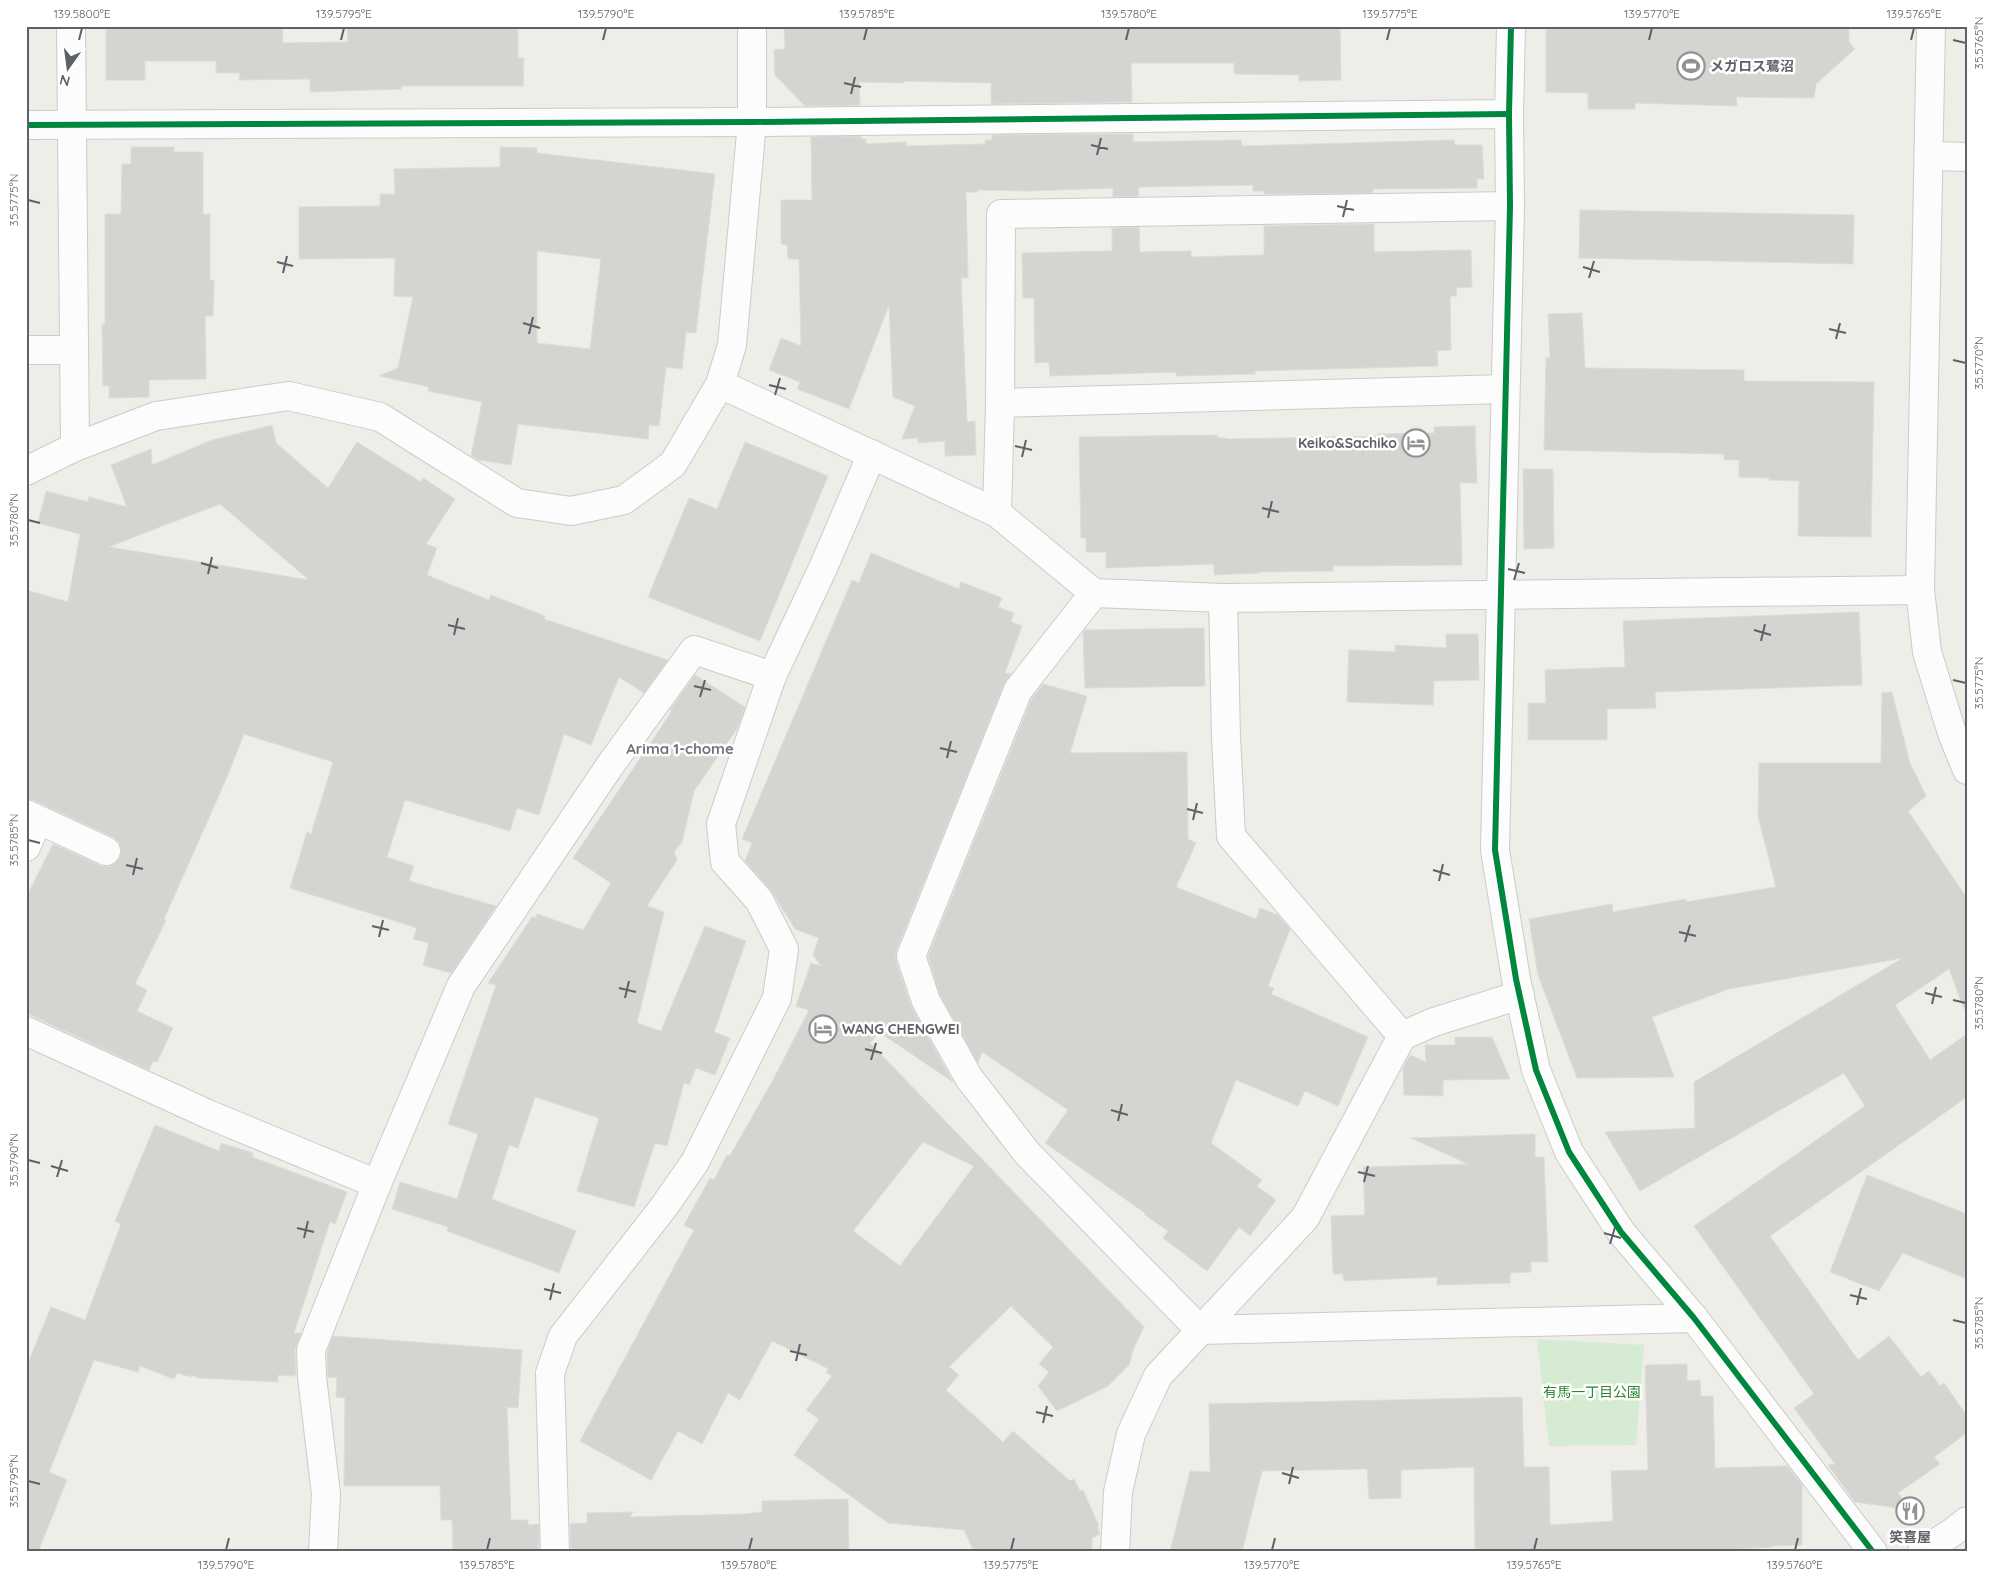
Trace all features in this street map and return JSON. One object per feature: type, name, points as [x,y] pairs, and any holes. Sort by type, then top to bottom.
[{"type":"street","points":[[71,26],[75,447]]},
{"type":"street","points":[[26,471],[75,447],[156,416],[289,396],[380,416],[517,503],[571,511],[624,500],[673,464],[720,384],[732,345],[752,122],[752,26]]},
{"type":"street","points":[[1511,26],[1509,114],[1510,206],[1494,850],[1520,995],[1536,1070],[1569,1152],[1621,1232],[1694,1318],[1873,1552]]},
{"type":"street","points":[[1931,26],[1920,590],[1928,652],[1952,734],[1967,770]]},
{"type":"street","points":[[26,125],[752,122],[1509,114]]},
{"type":"street","points":[[1929,156],[1967,157]]},
{"type":"street","points":[[997,513],[1000,403],[1001,214],[1510,206]]},
{"type":"street","points":[[26,350],[74,350]]},
{"type":"street","points":[[720,384],[997,513],[1094,593],[1223,598],[1920,590]]},
{"type":"street","points":[[1000,403],[1505,389]]},
{"type":"street","points":[[555,1552],[550,1373],[563,1336],[664,1208],[695,1162],[777,998],[784,949],[759,900],[725,862],[721,824],[772,676],[823,568],[872,454]]},
{"type":"street","points":[[1094,593],[1018,690],[911,956],[926,1002],[969,1078],[1027,1154],[1200,1330],[1694,1318]]},
{"type":"street","points":[[1223,598],[1226,737],[1231,836],[1402,1036]]},
{"type":"street","points":[[324,1552],[326,1494],[312,1377],[311,1350],[377,1184],[461,986],[612,764],[694,650],[772,676]]},
{"type":"street","points":[[26,847],[32,817],[106,851]]},
{"type":"street","points":[[1115,1552],[1118,1492],[1131,1434],[1158,1376],[1305,1218],[1402,1036],[1434,1022],[1520,995]]},
{"type":"street","points":[[26,1031],[210,1115],[377,1184]]},
{"type":"street","points":[[1922,1552],[1967,1521]]},
{"type":"green space","name":"有馬一丁目公園","points":[[1537,1339],[1644,1345],[1636,1445],[1549,1446]]},
{"type":"building","points":[[106,26],[282,26],[283,43],[348,42],[347,26],[518,26],[518,58],[524,58],[523,86],[401,86],[401,89],[310,92],[310,79],[239,80],[240,73],[216,73],[216,61],[145,61],[145,80],[106,80]]},
{"type":"building","points":[[784,26],[1340,26],[1341,80],[1299,81],[1299,75],[1234,74],[1234,63],[1131,63],[1132,102],[991,104],[991,83],[904,81],[904,83],[859,82],[860,105],[805,106],[775,75],[774,50],[785,49]]},
{"type":"building","name":"メガロス鷺沼","points":[[1546,26],[1849,26],[1849,42],[1855,49],[1816,84],[1814,98],[1736,97],[1737,106],[1635,103],[1635,109],[1588,109],[1588,93],[1546,92]]},
{"type":"building","points":[[1133,134],[1133,142],[1241,140],[1242,146],[1454,140],[1455,145],[1482,145],[1484,179],[1477,179],[1477,188],[1373,189],[1373,193],[1264,194],[1264,191],[1253,191],[1253,185],[1139,187],[1138,196],[1113,197],[1113,188],[1028,191],[977,190],[977,192],[966,192],[968,278],[961,278],[967,422],[975,421],[976,455],[945,456],[945,441],[918,443],[918,438],[902,439],[915,406],[893,397],[889,305],[849,409],[797,389],[800,382],[769,370],[781,338],[801,346],[799,259],[788,259],[787,245],[781,244],[781,200],[812,200],[811,137],[861,136],[861,139],[866,139],[866,144],[906,142],[906,146],[985,144],[985,140],[992,140],[992,135]]},
{"type":"building","points":[[131,147],[174,147],[174,152],[203,152],[203,214],[210,214],[210,280],[214,280],[213,316],[205,316],[206,379],[149,380],[149,397],[109,398],[109,386],[103,386],[102,324],[105,324],[105,214],[121,214],[122,164],[131,164]]},
{"type":"building","points":[[500,147],[537,148],[537,153],[715,174],[696,333],[686,332],[682,369],[666,367],[659,426],[649,425],[648,439],[518,424],[511,465],[478,460],[471,456],[482,402],[428,391],[429,387],[379,376],[398,368],[413,297],[394,296],[395,258],[299,259],[299,207],[380,206],[380,194],[395,194],[394,169],[500,167]],"holes":[[[537,251],[601,259],[590,349],[537,343]]]},
{"type":"building","points":[[1580,210],[1854,215],[1853,264],[1579,258]]},
{"type":"building","points":[[1374,224],[1374,252],[1471,250],[1472,287],[1456,288],[1457,296],[1450,296],[1451,350],[1437,351],[1438,366],[1255,371],[1255,374],[1176,376],[1176,372],[1050,376],[1049,362],[1035,363],[1034,298],[1023,298],[1022,253],[1112,251],[1112,228],[1139,227],[1140,252],[1191,251],[1191,257],[1264,255],[1264,226]]},
{"type":"building","points":[[1582,313],[1585,368],[1744,370],[1744,381],[1874,382],[1871,537],[1798,536],[1799,481],[1739,477],[1739,460],[1724,460],[1724,454],[1544,450],[1546,358],[1550,358],[1548,314]]},
{"type":"building","points":[[272,425],[276,443],[328,488],[357,442],[421,482],[423,478],[455,499],[426,544],[437,548],[427,575],[489,600],[491,595],[545,616],[544,619],[668,660],[644,693],[619,677],[591,745],[564,734],[539,815],[517,808],[510,831],[405,800],[387,857],[414,866],[409,881],[496,906],[451,973],[423,965],[429,943],[413,939],[417,928],[290,888],[307,832],[311,834],[333,762],[244,734],[164,919],[166,920],[135,984],[147,990],[137,1011],[173,1028],[157,1062],[153,1061],[149,1070],[26,1013],[26,898],[53,844],[107,867],[120,858],[122,850],[119,842],[113,837],[33,800],[26,799],[26,590],[68,602],[80,534],[38,523],[46,491],[88,502],[89,497],[127,507],[111,465],[151,449],[152,465],[212,440]],"holes":[[[220,504],[309,580],[109,547]]]},
{"type":"building","points":[[1475,426],[1477,483],[1460,483],[1462,565],[1333,566],[1333,571],[1214,575],[1214,564],[1106,568],[1106,552],[1086,552],[1086,538],[1081,538],[1079,437],[1217,435],[1217,437],[1229,439],[1378,436],[1378,434],[1434,433],[1434,427]]},
{"type":"building","points":[[745,442],[828,476],[760,641],[648,597],[689,498],[717,509]]},
{"type":"building","points":[[1523,469],[1553,469],[1554,548],[1524,549]]},
{"type":"building","points":[[871,553],[959,589],[961,582],[1002,598],[998,607],[1014,613],[1011,622],[1022,626],[1005,673],[1011,674],[1004,684],[896,951],[896,961],[911,1006],[953,1082],[879,1032],[870,1043],[1144,1327],[1134,1347],[1129,1365],[1108,1386],[1057,1411],[1038,1386],[1049,1372],[1039,1364],[1053,1347],[1011,1306],[949,1367],[959,1375],[946,1390],[1003,1442],[1013,1431],[1070,1481],[1074,1479],[1080,1491],[1083,1490],[1099,1526],[1097,1527],[1100,1534],[1092,1538],[1092,1552],[974,1552],[964,1530],[888,1523],[794,1455],[819,1419],[806,1410],[832,1376],[826,1372],[829,1369],[772,1341],[740,1400],[728,1393],[702,1444],[678,1431],[651,1480],[580,1441],[694,1230],[684,1225],[710,1178],[714,1180],[727,1155],[730,1156],[774,1078],[809,1010],[796,1006],[811,963],[821,966],[813,955],[819,938],[795,929],[771,890],[745,861],[752,843],[742,839],[852,580],[859,583]],"holes":[[[923,1142],[974,1166],[900,1266],[853,1231]]]},
{"type":"building","points":[[1859,612],[1862,685],[1655,692],[1656,708],[1607,709],[1607,740],[1528,740],[1528,703],[1546,703],[1545,670],[1625,667],[1623,621]]},
{"type":"building","points":[[1204,628],[1205,686],[1085,688],[1083,632],[1085,630]]},
{"type":"building","points":[[1446,634],[1478,634],[1479,680],[1434,681],[1433,705],[1347,702],[1349,650],[1395,652],[1395,645],[1446,648]]},
{"type":"building","points":[[695,675],[745,707],[737,729],[694,791],[682,842],[674,852],[677,860],[647,906],[664,912],[637,1023],[661,1031],[705,926],[746,941],[714,1032],[730,1038],[715,1075],[696,1068],[689,1085],[684,1083],[667,1146],[655,1143],[634,1207],[577,1191],[599,1118],[535,1097],[518,1148],[509,1145],[492,1199],[576,1231],[559,1273],[447,1231],[448,1227],[392,1209],[400,1182],[457,1199],[478,1134],[448,1124],[496,985],[488,983],[532,917],[536,918],[537,914],[583,930],[611,883],[573,858]]},
{"type":"building","points":[[1043,684],[1087,696],[1070,753],[1187,752],[1188,839],[1196,843],[1176,887],[1256,919],[1260,908],[1278,915],[1290,929],[1268,986],[1274,988],[1271,994],[1368,1037],[1338,1106],[1305,1091],[1298,1106],[1236,1080],[1211,1143],[1262,1180],[1257,1186],[1276,1200],[1250,1236],[1239,1227],[1207,1271],[1163,1238],[1168,1231],[1045,1143],[1068,1110],[982,1052],[978,1063],[940,995],[928,956],[1032,698]]},
{"type":"building","points":[[1892,692],[1910,763],[1926,796],[1908,811],[1967,898],[1967,1008],[1964,1009],[1949,969],[1895,1005],[1930,1060],[1967,1034],[1967,1097],[1770,1236],[1858,1360],[1889,1336],[1921,1377],[1929,1371],[1940,1386],[1944,1383],[1967,1416],[1967,1433],[1934,1457],[1940,1464],[1898,1493],[1911,1510],[1855,1502],[1828,1465],[1835,1464],[1794,1408],[1814,1394],[1694,1226],[1865,1106],[1844,1073],[1640,1191],[1605,1132],[1695,1128],[1694,1082],[1903,958],[1729,989],[1652,1017],[1674,1077],[1577,1078],[1538,975],[1529,919],[1612,904],[1613,912],[1686,899],[1686,902],[1776,887],[1758,816],[1759,763],[1881,763],[1882,693]]},
{"type":"building","points":[[1455,1037],[1492,1037],[1510,1079],[1443,1080],[1443,1096],[1404,1095],[1403,1068],[1410,1055],[1426,1062],[1425,1045],[1455,1045]]},
{"type":"building","points":[[155,1125],[219,1151],[221,1143],[253,1153],[252,1157],[347,1192],[335,1224],[330,1222],[294,1333],[301,1333],[295,1350],[296,1376],[278,1375],[278,1382],[200,1378],[177,1373],[174,1379],[140,1366],[138,1372],[94,1360],[49,1472],[67,1480],[38,1552],[26,1552],[26,1368],[51,1307],[85,1320],[121,1224],[115,1221]]},
{"type":"building","points":[[1535,1134],[1535,1157],[1544,1157],[1548,1262],[1531,1262],[1531,1272],[1510,1273],[1510,1283],[1437,1285],[1437,1277],[1344,1281],[1343,1274],[1333,1274],[1331,1216],[1365,1215],[1363,1167],[1468,1164],[1411,1138]]},
{"type":"building","points":[[1867,1175],[1967,1214],[1967,1279],[1903,1253],[1879,1291],[1830,1272]]},
{"type":"building","points":[[333,1336],[522,1350],[518,1408],[507,1407],[511,1520],[528,1520],[528,1525],[539,1524],[539,1552],[453,1552],[452,1520],[441,1520],[440,1486],[344,1486],[345,1398],[336,1397],[337,1378],[328,1377],[327,1353]]},
{"type":"building","points":[[1687,1364],[1687,1381],[1700,1380],[1701,1396],[1713,1396],[1715,1468],[1787,1466],[1802,1485],[1802,1545],[1687,1552],[1475,1552],[1474,1467],[1401,1470],[1401,1498],[1369,1499],[1367,1469],[1262,1471],[1242,1552],[1170,1552],[1190,1471],[1210,1472],[1209,1404],[1522,1397],[1524,1467],[1549,1467],[1550,1525],[1613,1521],[1611,1471],[1648,1470],[1645,1365]]},
{"type":"building","points":[[848,1499],[849,1552],[571,1552],[570,1524],[587,1523],[587,1513],[633,1512],[630,1517],[744,1514],[762,1512],[762,1501]]},
{"type":"cycle path","points":[[1511,26],[1509,114],[1510,206],[1495,850],[1516,979],[1536,1070],[1569,1152],[1621,1232],[1694,1318],[1873,1552]]},
{"type":"cycle path","points":[[26,125],[752,122],[1509,114]]},
{"type":"place","name":"メガロス鷺沼","points":[[1691,66]]},
{"type":"place","name":"Keiko&Sachiko","points":[[1416,443]]},
{"type":"place","name":"WANG CHENGWEI","points":[[823,1029]]},
{"type":"place","name":"笑喜屋","points":[[1910,1511]]},
{"type":"district","name":"Arima 1-chome","points":[[680,749]]}]
